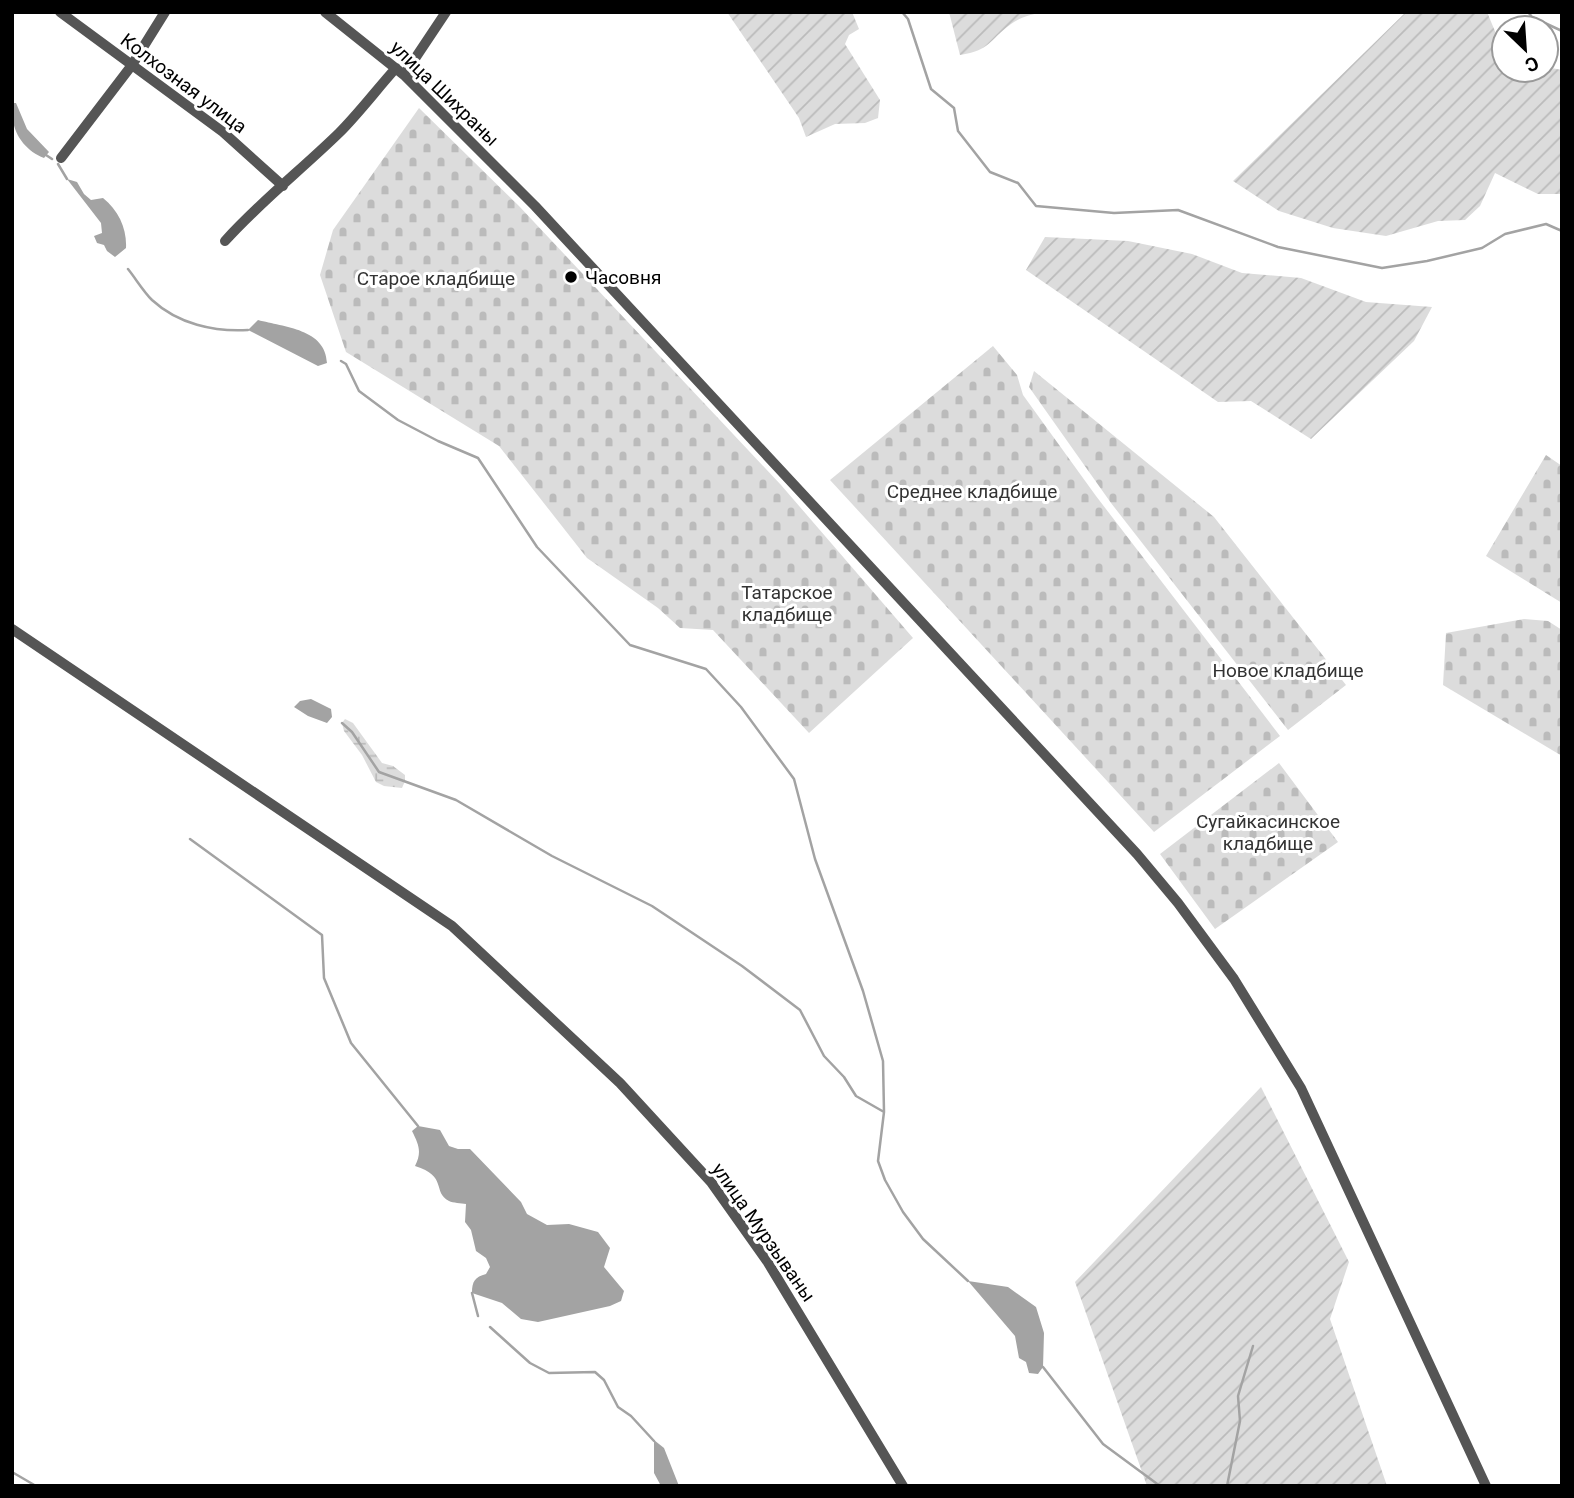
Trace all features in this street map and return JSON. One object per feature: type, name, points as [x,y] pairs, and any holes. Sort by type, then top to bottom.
[{"type":"street","name":"Колхозная улица","points":[[60,12],[223,132],[284,186]]},
{"type":"street","points":[[61,158],[132,65],[164,12]]},
{"type":"street","points":[[225,242],[257,207],[284,186],[400,71],[446,12]]},
{"type":"street","name":"улица Шихраны","points":[[327,13],[400,71],[535,206],[1137,854],[1178,903],[1234,979],[1301,1088],[1486,1486]]},
{"type":"street","name":"улица Мурзываны","points":[[12,629],[452,926],[620,1083],[711,1182],[766,1261],[903,1486]]},
{"type":"green space","points":[[727,12],[852,12],[859,29],[849,35],[845,44],[880,100],[878,118],[865,123],[835,124],[806,137],[799,118]]},
{"type":"green space","points":[[949,12],[1042,12],[1011,24],[984,47],[960,55]]},
{"type":"green space","points":[[1406,12],[1487,12],[1490,19],[1490,84],[1560,84],[1562,70],[1562,194],[1538,194],[1495,173],[1480,206],[1465,220],[1438,221],[1386,236],[1333,228],[1279,211],[1233,181]]},
{"type":"green space","name":"Старое кладбище","points":[[419,108],[519,206],[781,485],[913,638],[809,733],[713,630],[680,628],[658,608],[587,558],[499,446],[346,352],[320,275],[333,230]]},
{"type":"green space","points":[[1045,237],[1128,241],[1192,254],[1242,273],[1301,278],[1366,302],[1432,307],[1414,341],[1311,439],[1251,401],[1218,402],[1026,270]]},
{"type":"green space","name":"Среднее кладбище","points":[[993,346],[1017,375],[1023,395],[1096,496],[1280,736],[1154,832],[830,480]]},
{"type":"green space","name":"Новое кладбище","points":[[1034,371],[1214,517],[1346,685],[1288,730],[1111,503],[1029,387]]},
{"type":"green space","points":[[1546,455],[1562,466],[1562,603],[1486,556]]},
{"type":"green space","points":[[1524,619],[1548,621],[1562,630],[1562,756],[1443,685],[1446,633]]},
{"type":"green space","points":[[345,719],[353,723],[382,763],[393,766],[405,775],[402,788],[376,782],[362,755],[344,731],[342,723]]},
{"type":"green space","name":"Сугайкасинское кладбище","points":[[1279,763],[1338,842],[1215,929],[1160,854]]},
{"type":"green space","points":[[1261,1087],[1349,1262],[1330,1319],[1387,1486],[1147,1486],[1075,1282]]},
{"type":"shaded area","points":[[12,103],[16,103],[27,129],[49,152],[44,158],[33,152],[19,138],[14,126]]},
{"type":"shaded area","points":[[67,179],[77,182],[91,200],[103,198],[118,215],[126,248],[115,257],[104,245],[97,243],[94,236],[102,233],[101,223]]},
{"type":"shaded area","points":[[258,320],[312,336],[325,352],[327,363],[318,366],[248,330]]},
{"type":"shaded area","points":[[311,699],[331,709],[332,717],[327,723],[294,707],[300,701]]},
{"type":"shaded area","points":[[418,1126],[440,1130],[449,1146],[470,1149],[521,1202],[527,1214],[547,1225],[569,1224],[598,1232],[610,1248],[604,1267],[624,1291],[621,1301],[610,1306],[538,1322],[521,1319],[502,1303],[472,1293],[475,1280],[486,1274],[490,1267],[486,1258],[476,1251],[471,1230],[465,1222],[466,1204],[451,1202],[444,1197],[432,1174],[415,1166],[419,1148],[412,1131]]},
{"type":"shaded area","points":[[968,1281],[1008,1287],[1036,1307],[1044,1333],[1043,1367],[1038,1374],[1029,1373],[1026,1362],[1019,1358],[1015,1336]]},
{"type":"shaded area","points":[[654,1440],[664,1448],[679,1486],[661,1486],[654,1473]]},
{"type":"waterway","points":[[902,12],[908,19],[931,89],[954,108],[958,131],[990,172],[1018,183],[1036,206],[1114,213],[1178,210],[1278,247],[1382,268],[1482,248],[1505,234],[1546,224],[1562,231]]},
{"type":"waterway","points":[[1528,12],[1532,17],[1562,31]]},
{"type":"waterway","points":[[46,155],[52,159]]},
{"type":"waterway","points":[[58,164],[67,179]]},
{"type":"waterway","points":[[128,269],[152,300],[173,315],[210,328],[248,330]]},
{"type":"waterway","points":[[341,361],[346,364],[359,391],[398,420],[478,458],[537,547],[630,645],[706,669],[741,707],[794,779],[815,859],[863,991],[883,1061],[884,1112],[878,1161],[903,1212],[923,1239],[968,1281]]},
{"type":"waterway","points":[[342,723],[352,732],[379,772],[456,800],[552,856],[652,906],[742,966],[800,1010],[824,1056],[844,1077],[856,1096],[884,1112]]},
{"type":"waterway","points":[[190,839],[322,935],[324,978],[351,1043],[418,1126]]},
{"type":"waterway","points":[[472,1293],[478,1316]]},
{"type":"waterway","points":[[490,1327],[530,1363],[549,1373],[595,1372],[604,1380],[618,1407],[631,1416],[654,1441]]},
{"type":"waterway","points":[[1227,1486],[1240,1421],[1238,1396],[1253,1346]]},
{"type":"waterway","points":[[1043,1367],[1103,1444],[1160,1486]]},
{"type":"waterway","points":[[12,1472],[36,1486]]},
{"type":"place","name":"Часовня","points":[[571,277]]},
{"type":"park label","name":"Татарское кладбище","points":[[787,603]]}]
